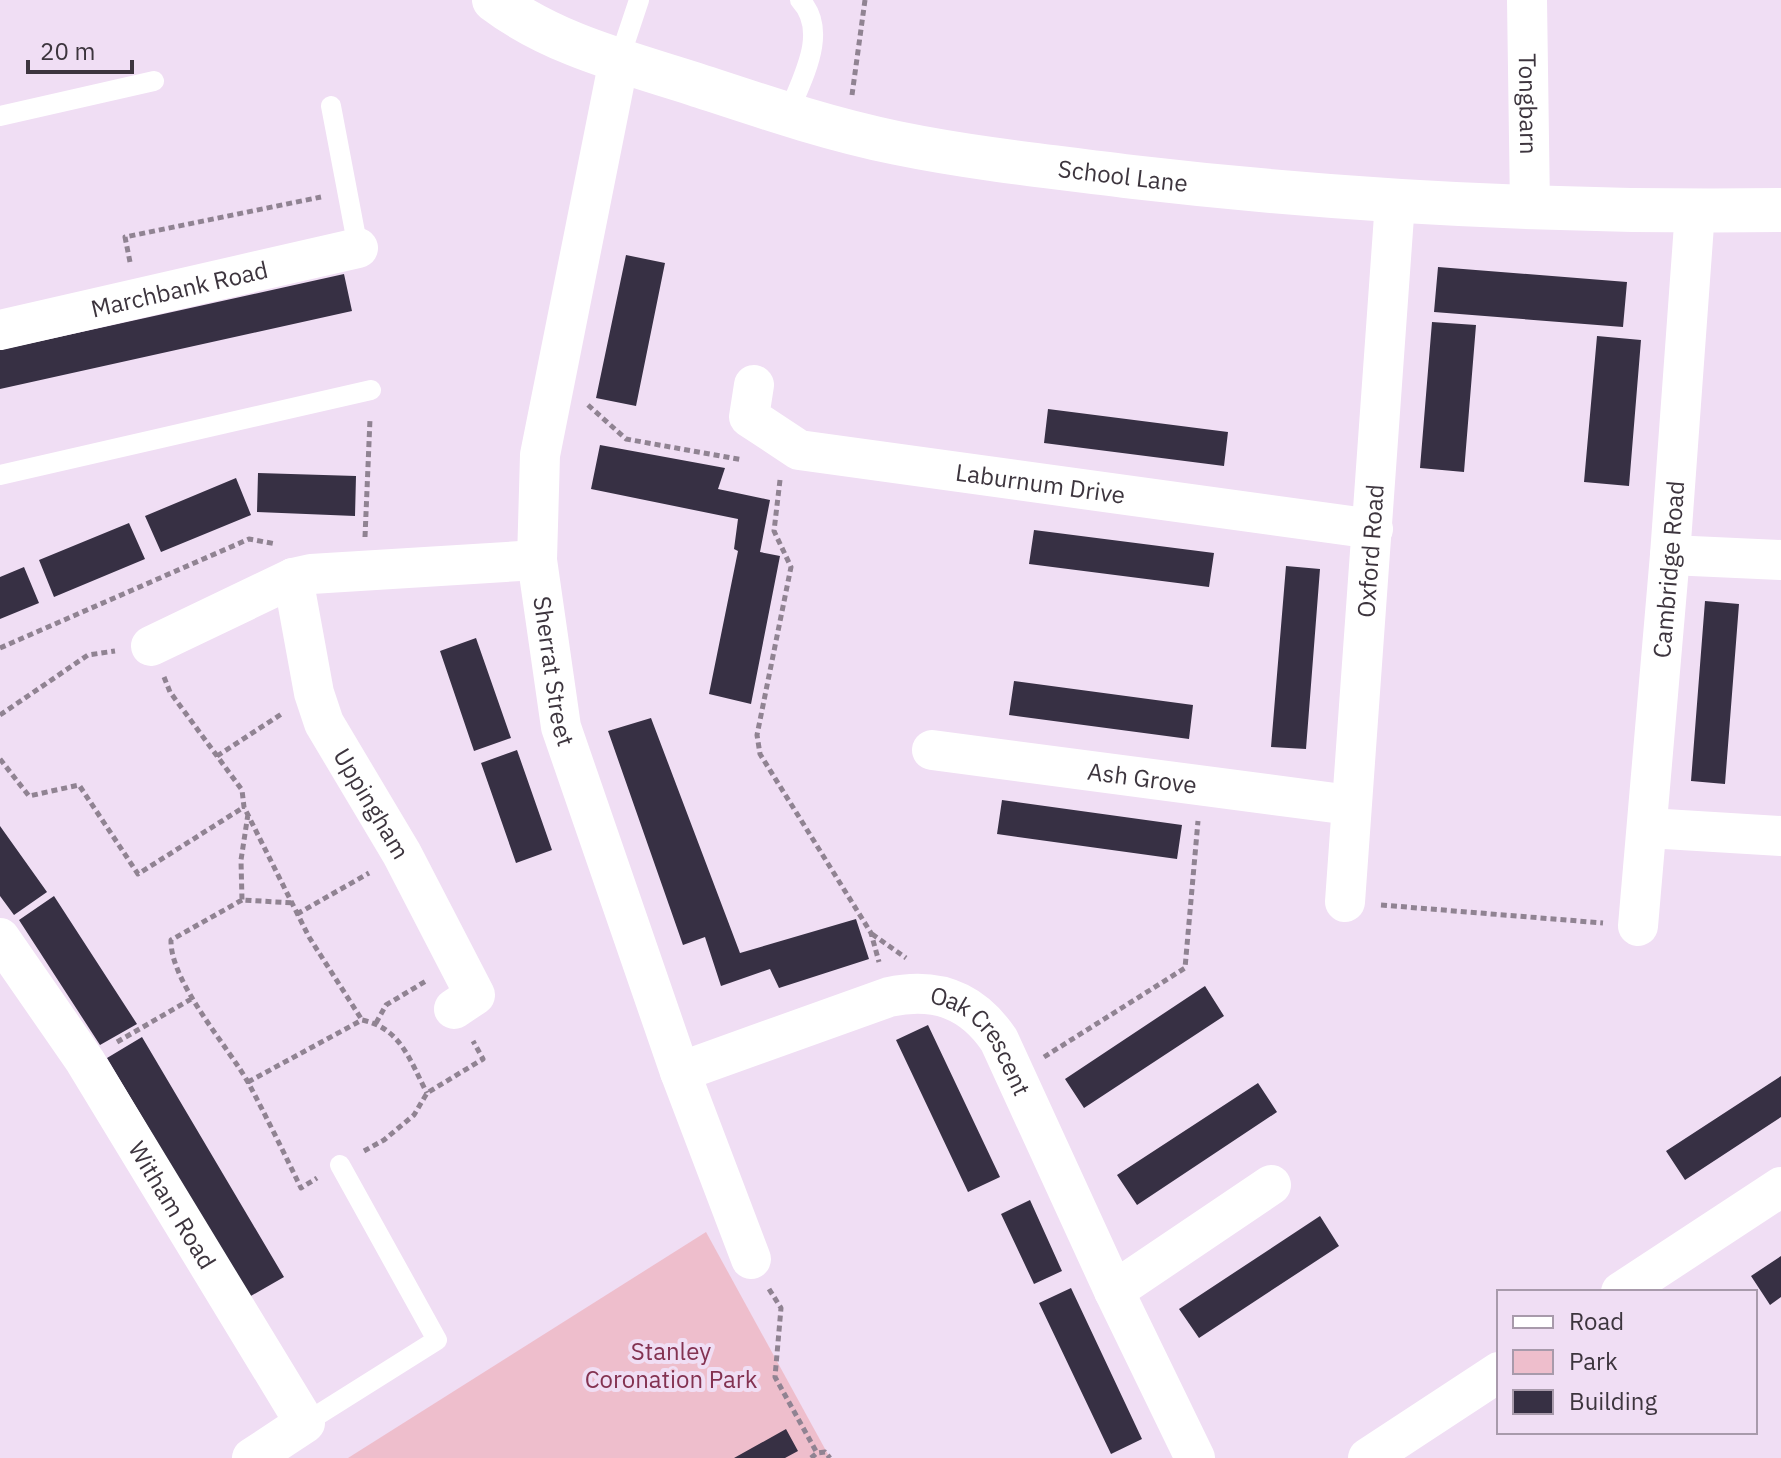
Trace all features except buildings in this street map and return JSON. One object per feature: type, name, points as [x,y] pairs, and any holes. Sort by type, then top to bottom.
[{"type":"street","name":"School Lane","points":[[494,0],[514,16],[566,42],[788,114],[898,144],[1017,163],[1197,184],[1395,202],[1530,208],[1781,210]]},
{"type":"street","name":"Tongbarn","points":[[1527,0],[1530,208]]},
{"type":"street","name":"Sherrat Street","points":[[619,60],[540,455],[537,560],[561,727],[680,1072],[751,1259]]},
{"type":"street","name":"Oxford Road","points":[[1345,902],[1395,202]]},
{"type":"street","name":"Cambridge Road","points":[[1638,926],[1670,555],[1695,211]]},
{"type":"street","name":"Marchbank Road","points":[[0,330],[358,248]]},
{"type":"street","name":"Laburnum Drive","points":[[754,385],[749,417],[790,459],[1373,529]]},
{"type":"street","points":[[1670,555],[1781,560]]},
{"type":"street","points":[[151,646],[293,578],[311,574],[537,560]]},
{"type":"street","name":"Uppingham","points":[[293,578],[314,693],[324,723],[402,854],[475,995],[454,1009]]},
{"type":"street","name":"Ash Grove","points":[[932,750],[1350,805]]},
{"type":"street","points":[[1648,828],[1781,836]]},
{"type":"street","name":"Witham Road","points":[[0,938],[85,1061],[285,1444]]},
{"type":"street","name":"Oak Crescent","points":[[680,1072],[889,997],[924,993],[945,995],[960,1002],[989,1025],[1195,1458]]},
{"type":"street","points":[[1114,1291],[1271,1185]]},
{"type":"street","points":[[1624,1290],[1781,1187]]},
{"type":"street","points":[[1368,1458],[1497,1373]]},
{"type":"lane","points":[[619,60],[639,0]]},
{"type":"lane","points":[[788,114],[810,56],[815,31],[809,9],[800,0]]},
{"type":"lane","points":[[0,116],[154,81]]},
{"type":"lane","points":[[331,106],[358,248]]},
{"type":"lane","points":[[0,475],[371,390]]},
{"type":"lane","points":[[285,1444],[437,1340],[340,1165]]},
{"type":"path","points":[[847,131],[865,0]]},
{"type":"path","points":[[137,298],[125,237],[347,191]]},
{"type":"path","points":[[365,571],[371,390]]},
{"type":"path","points":[[552,398],[592,406],[626,439],[790,459],[774,531],[791,567],[757,735],[760,754],[871,933],[889,997]]},
{"type":"path","points":[[0,715],[88,655],[151,646],[170,692],[242,790],[246,810],[295,903],[297,914],[362,1020]]},
{"type":"path","points":[[217,756],[314,693]]},
{"type":"path","points":[[0,759],[29,796],[79,785],[138,874],[246,810]]},
{"type":"path","points":[[1015,1076],[1185,968],[1202,784]]},
{"type":"path","points":[[242,900],[241,860],[246,810]]},
{"type":"path","points":[[297,914],[402,854]]},
{"type":"path","points":[[295,903],[242,900],[171,940],[171,953],[193,998],[248,1082],[301,1188],[384,1140],[414,1115],[427,1093],[483,1059],[454,1009]]},
{"type":"path","points":[[1345,902],[1638,926]]},
{"type":"path","points":[[376,1023],[386,1005],[458,961]]},
{"type":"path","points":[[85,1061],[193,998]]},
{"type":"path","points":[[248,1082],[362,1020],[376,1023],[397,1037],[427,1093]]},
{"type":"path","points":[[751,1259],[781,1308],[775,1377],[817,1453]]},
{"type":"path","points":[[811,1458],[825,1452],[830,1458]]},
{"type":"green space","name":"Stanley Coronation Park","points":[[706,1232],[830,1458],[348,1458]]}]
